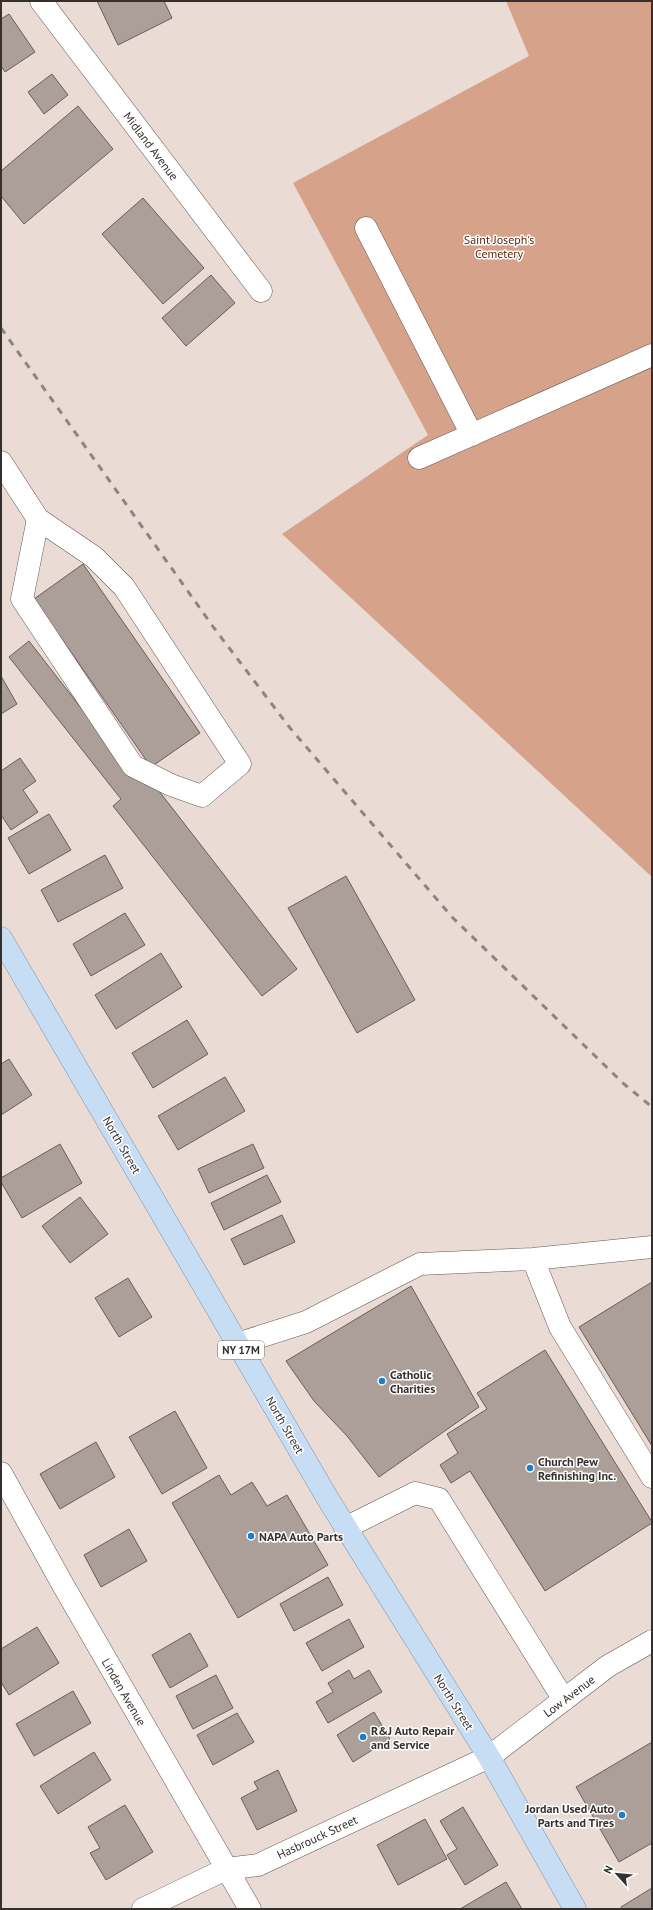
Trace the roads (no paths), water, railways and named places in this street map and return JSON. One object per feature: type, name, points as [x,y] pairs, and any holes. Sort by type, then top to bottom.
[{"type":"main road","name":"North Street","points":[[1,938],[345,1528],[489,1757],[575,1909]]},
{"type":"street","name":"Midland Avenue","points":[[41,1],[261,291]]},
{"type":"street","points":[[366,228],[472,435]]},
{"type":"street","points":[[420,458],[652,355]]},
{"type":"street","points":[[1,462],[38,520],[94,558],[124,587],[240,764],[202,796],[171,785],[133,766],[22,599],[38,520]]},
{"type":"street","points":[[237,1344],[306,1322],[420,1264],[533,1258],[652,1247]]},
{"type":"street","points":[[533,1258],[560,1328],[652,1477]]},
{"type":"street","name":"Linden Avenue","points":[[1,1473],[63,1585],[250,1909]]},
{"type":"street","points":[[345,1528],[415,1492],[439,1500],[564,1700]]},
{"type":"street","name":"Low Avenue","points":[[489,1757],[608,1666],[652,1641]]},
{"type":"street","name":"Hasbrouck Street","points":[[143,1909],[226,1868],[258,1865],[489,1757]]},
{"type":"railway","points":[[1,328],[214,628],[290,728],[452,917],[624,1084],[652,1107]]},
{"type":"place","name":"Catholic Charities","points":[[382,1381]]},
{"type":"place","name":"Church Pew Refinishing Inc.","points":[[530,1468]]},
{"type":"place","name":"NAPA Auto Parts","points":[[251,1536]]},
{"type":"place","name":"R&J Auto Repair and Service","points":[[363,1737]]},
{"type":"place","name":"Jordan Used Auto Parts and Tires","points":[[622,1815]]},
{"type":"park label","name":"Saint Joseph's Cemetery","points":[[499,246]]}]
